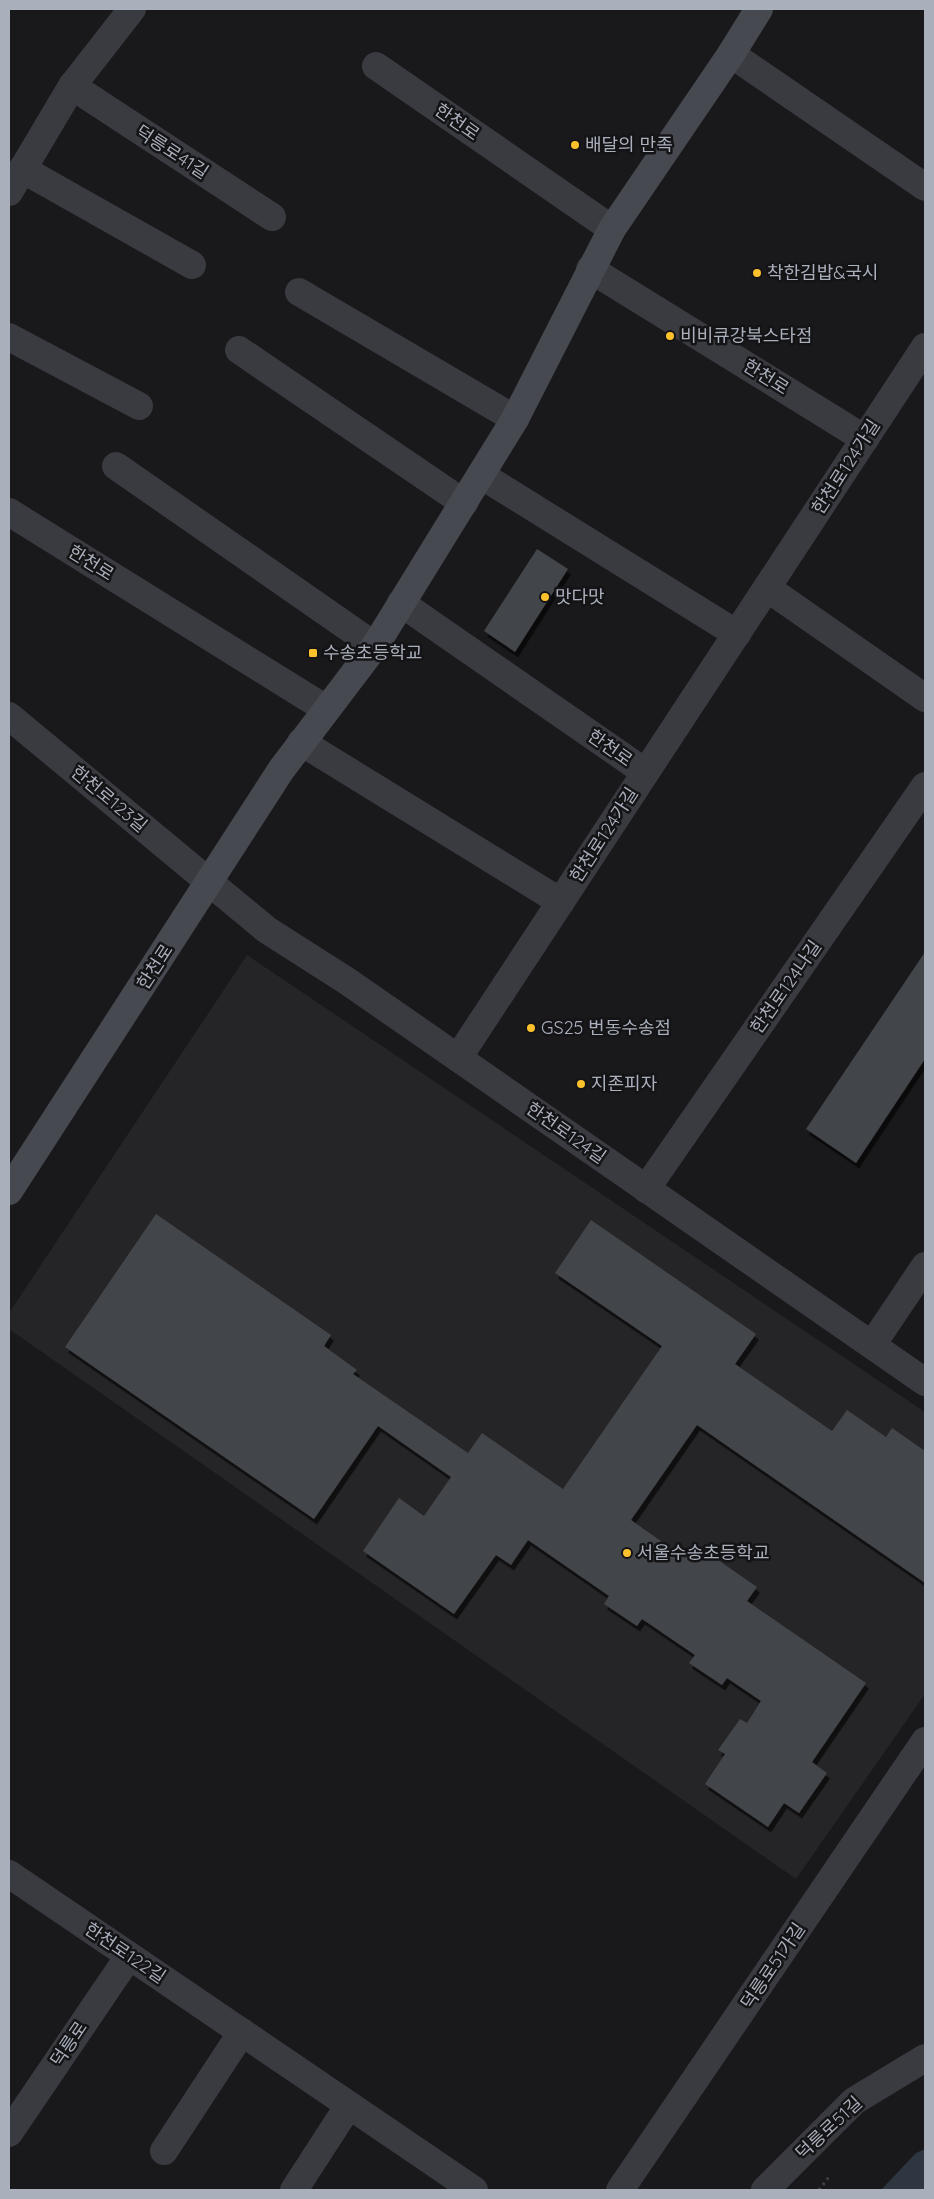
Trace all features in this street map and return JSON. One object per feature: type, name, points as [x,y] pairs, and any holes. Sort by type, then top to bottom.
[{"type":"main road","name":"한천로","points":[[9,1191],[301,742],[375,646],[515,420],[590,269],[612,229],[731,54],[759,9]]},
{"type":"street","points":[[9,192],[72,86],[132,9]]},
{"type":"street","points":[[731,54],[925,187]]},
{"type":"street","name":"한천로","points":[[376,66],[612,229]]},
{"type":"street","name":"덕릉로41길","points":[[72,86],[272,217]]},
{"type":"street","points":[[22,168],[192,265]]},
{"type":"street","name":"한천로","points":[[590,269],[865,438]]},
{"type":"street","points":[[299,292],[515,420]]},
{"type":"street","points":[[9,337],[139,406]]},
{"type":"street","name":"한천로124가길","points":[[458,1058],[925,347]]},
{"type":"street","points":[[239,350],[464,503]]},
{"type":"street","points":[[116,466],[375,646]]},
{"type":"street","points":[[481,475],[736,634]]},
{"type":"street","name":"한천로","points":[[9,512],[326,709]]},
{"type":"street","points":[[767,588],[925,698]]},
{"type":"street","name":"한천로","points":[[401,604],[646,772]]},
{"type":"street","name":"한천로123길","points":[[9,716],[209,882]]},
{"type":"street","points":[[301,742],[561,902]]},
{"type":"street","name":"한천로124나길","points":[[646,1189],[925,786]]},
{"type":"street","name":"한천로124길","points":[[209,882],[267,930],[458,1058],[925,1382]]},
{"type":"street","points":[[872,1345],[925,1266]]},
{"type":"street","name":"덕릉로51가길","points":[[620,2190],[925,1741]]},
{"type":"street","name":"한천로122길","points":[[9,1874],[474,2190]]},
{"type":"street","name":"덕릉로","points":[[9,2133],[129,1956]]},
{"type":"street","points":[[164,2151],[242,2032]]},
{"type":"street","name":"덕릉로51길","points":[[765,2190],[854,2101],[925,2058]]},
{"type":"street","points":[[294,2190],[349,2105]]},
{"type":"shaded area","name":"서울수송초등학교","points":[[247,955],[925,1412],[925,1694],[796,1879],[9,1329],[9,1313]]},
{"type":"shaded area","points":[[925,2149],[925,2190],[881,2190],[916,2153]]},
{"type":"building","points":[[537,549],[568,569],[515,652],[484,631]]},
{"type":"building","points":[[925,952],[925,1059],[856,1163],[806,1129]]},
{"type":"building","points":[[156,1214],[331,1335],[324,1346],[357,1370],[353,1374],[468,1453],[482,1433],[563,1489],[662,1346],[555,1273],[591,1220],[756,1334],[735,1364],[832,1431],[847,1410],[886,1437],[892,1428],[925,1451],[925,1583],[697,1425],[631,1520],[685,1558],[695,1544],[757,1587],[747,1601],[866,1683],[812,1762],[827,1773],[799,1813],[784,1803],[768,1827],[705,1784],[725,1754],[718,1750],[740,1719],[747,1723],[761,1701],[727,1678],[722,1685],[689,1663],[695,1655],[642,1619],[637,1626],[604,1604],[609,1596],[528,1540],[511,1565],[496,1555],[454,1614],[363,1551],[399,1498],[424,1516],[451,1477],[378,1426],[314,1519],[65,1347]]},
{"type":"place","name":"배달의 만족","points":[[575,145]]},
{"type":"place","name":"착한김밥&국시","points":[[757,273]]},
{"type":"place","name":"비비큐강북스타점","points":[[670,336]]},
{"type":"place","name":"맛다맛","points":[[545,597]]},
{"type":"place","name":"수송초등학교","points":[[313,653]]},
{"type":"place","name":"GS25 번동수송점","points":[[531,1028]]},
{"type":"place","name":"지존피자","points":[[581,1084]]},
{"type":"place","name":"서울수송초등학교","points":[[627,1553]]}]
